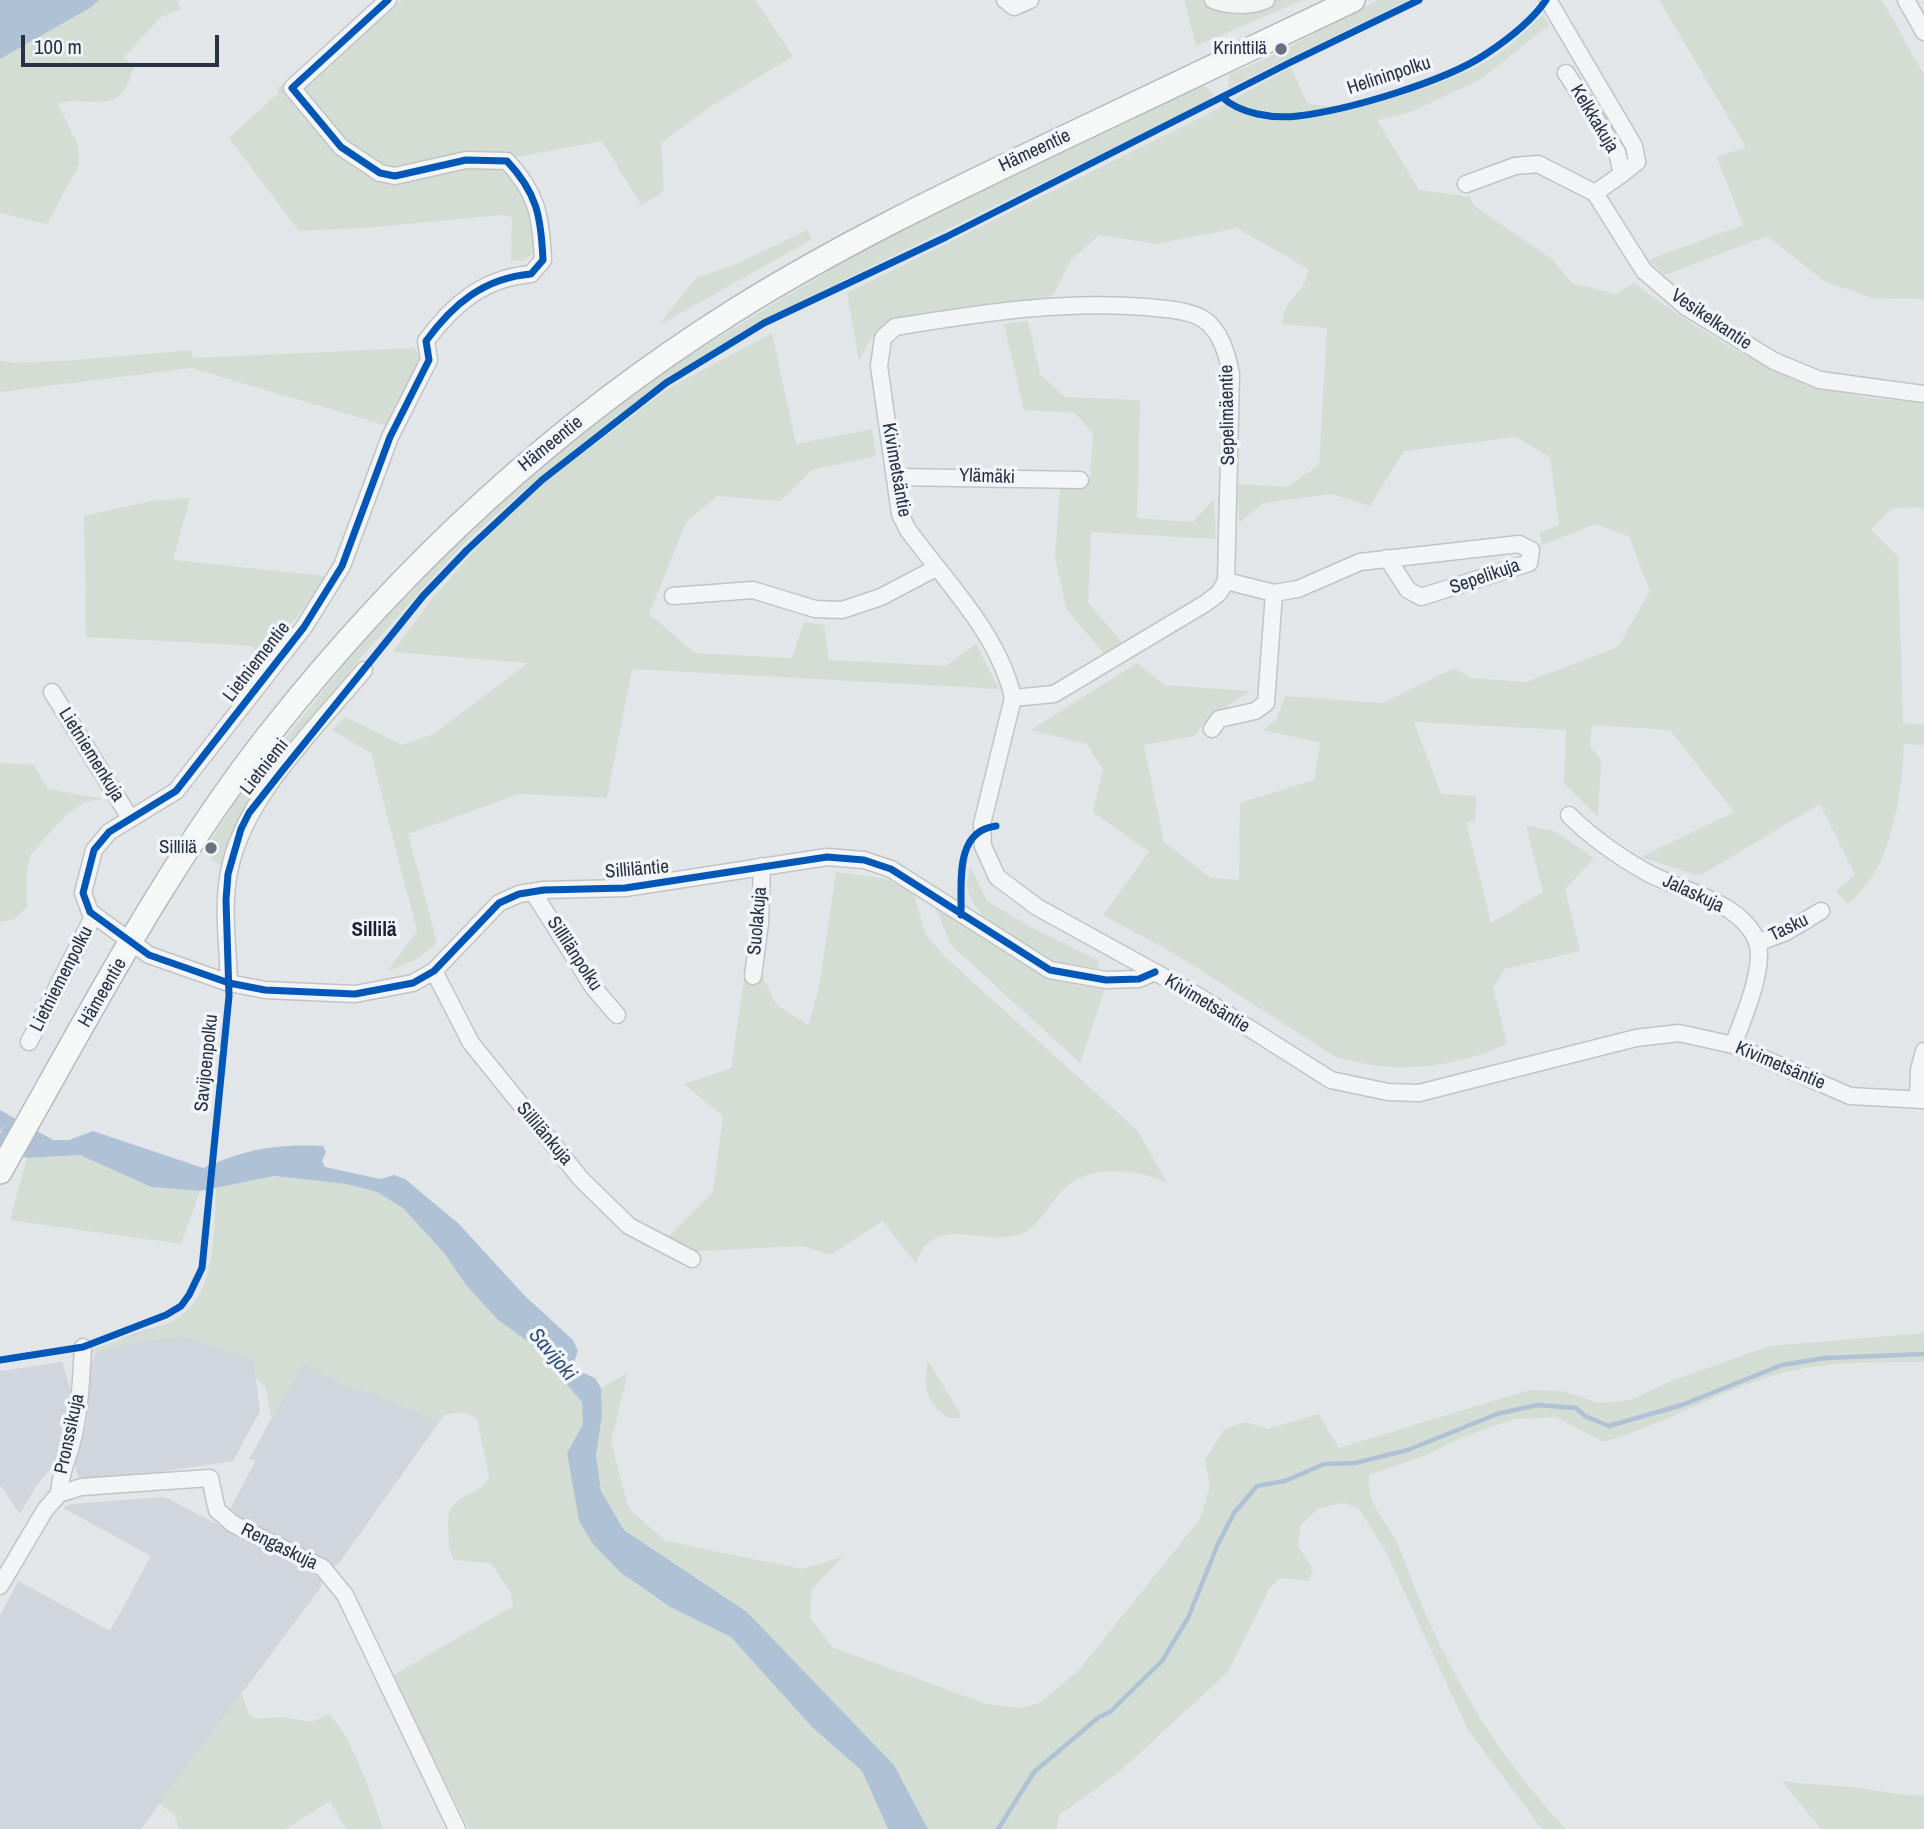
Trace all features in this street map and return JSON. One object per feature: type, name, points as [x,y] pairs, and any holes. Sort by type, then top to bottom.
[{"type":"highway","name":"Hämeentie","points":[[0,1172],[178,864],[219,802],[307,688],[382,603],[454,530],[557,438],[668,354],[843,246],[1353,0]]},
{"type":"street","name":"Lietniementie","points":[[94,915],[83,893],[94,850],[109,832],[176,791],[206,756],[267,671],[304,627],[342,566],[390,438],[429,360],[426,341],[448,311],[476,290],[491,283],[531,274],[543,260],[541,217],[525,180],[507,161],[466,160],[395,176],[380,173],[341,147],[292,88],[388,0]]},
{"type":"street","points":[[1005,0],[1014,7],[1030,0]]},
{"type":"street","points":[[1213,0],[1236,5],[1257,4],[1266,0]]},
{"type":"street","points":[[1548,0],[1634,146],[1637,162],[1623,173]]},
{"type":"street","points":[[1906,0],[1924,32]]},
{"type":"street","name":"Kelkkakuja","points":[[1566,73],[1617,152],[1623,173],[1595,193]]},
{"type":"street","points":[[1466,184],[1515,166],[1538,164],[1595,193]]},
{"type":"street","name":"Vesikelkantie","points":[[1595,193],[1644,271],[1697,314],[1774,361],[1820,380],[1924,394]]},
{"type":"street","name":"Sepelimäentie","points":[[895,327],[1033,309],[1113,303],[1171,309],[1204,319],[1225,350],[1231,374],[1226,581]]},
{"type":"street","name":"Kivimetsäntie","points":[[895,327],[883,338],[879,366],[900,514],[936,568],[978,623],[1008,677],[1013,698],[982,824],[983,846],[988,862],[1012,891],[1200,997],[1331,1080],[1388,1092],[1419,1093],[1659,1035],[1704,1037],[1733,1045],[1850,1096],[1921,1100]]},
{"type":"street","name":"Ylämäki","points":[[895,477],[1080,480]]},
{"type":"street","name":"Sepelikuja","points":[[1226,581],[1274,593],[1298,589],[1360,562],[1387,558],[1519,544],[1531,550],[1529,563],[1421,597],[1408,590],[1387,558]]},
{"type":"street","points":[[673,596],[753,590],[815,608],[842,610],[881,597],[936,568]]},
{"type":"street","points":[[1013,698],[1054,694],[1206,603],[1219,593],[1226,581]]},
{"type":"street","points":[[1212,729],[1219,719],[1255,711],[1266,703],[1274,593]]},
{"type":"street","name":"Lietniemi","points":[[229,984],[226,900],[228,874],[241,829],[264,792],[364,670]]},
{"type":"street","name":"Lietniemenkuja","points":[[52,692],[130,818]]},
{"type":"street","name":"Jalaskuja","points":[[1569,815],[1589,834],[1648,873],[1734,915],[1757,943]]},
{"type":"street","name":"Silliläntie","points":[[131,945],[182,968],[229,984],[265,990],[355,994],[413,984],[434,971],[499,903],[533,892],[625,888],[827,857],[864,860],[891,869],[1050,970],[1106,980],[1139,979],[1154,972]]},
{"type":"street","name":"Suolakuja","points":[[753,976],[760,922],[762,866]]},
{"type":"street","name":"Sillilänpolku","points":[[533,892],[593,987],[617,1016]]},
{"type":"street","name":"Tasku","points":[[1757,943],[1786,932],[1821,911]]},
{"type":"street","points":[[94,915],[131,945]]},
{"type":"street","name":"Lietniemenpolku","points":[[29,1042],[94,915]]},
{"type":"street","points":[[1733,1045],[1755,979],[1757,943]]},
{"type":"street","name":"Sillilänkuja","points":[[434,971],[471,1043],[581,1180],[629,1226],[692,1259]]},
{"type":"street","points":[[1921,1100],[1917,1085],[1924,1051]]},
{"type":"street","name":"Pronssikuja","points":[[0,1586],[45,1510],[59,1494],[60,1475],[71,1447],[77,1413],[83,1347]]},
{"type":"street","name":"Rengaskuja","points":[[59,1494],[81,1487],[210,1478],[217,1510],[233,1524],[323,1568],[345,1595],[457,1829]]},
{"type":"shaded area","points":[[99,0],[177,0],[181,9],[161,17],[124,57],[135,66],[125,89],[116,98],[100,102],[66,101],[58,104],[78,145],[79,165],[47,224],[0,213],[0,59],[90,8]]},
{"type":"shaded area","points":[[402,0],[755,0],[793,56],[710,107],[661,143],[664,185],[662,193],[641,205],[602,141],[501,160],[537,224],[533,253],[524,261],[511,260],[512,217],[502,215],[364,228],[299,231],[229,138],[277,94],[278,87],[333,61]]},
{"type":"shaded area","points":[[1184,0],[1303,0],[1196,46]]},
{"type":"shaded area","points":[[1378,0],[1409,0],[1228,88],[1230,74]]},
{"type":"shaded area","points":[[1659,0],[1882,0],[1924,75],[1924,299],[1872,298],[1824,281],[1767,236],[1665,275],[1648,260],[1743,225],[1717,157],[1746,147]]},
{"type":"shaded area","points":[[1543,15],[1549,25],[1481,79],[1411,112],[1377,120],[1419,190],[1470,197],[1474,206],[1552,259],[1572,283],[1616,294],[1634,283],[1734,349],[1807,382],[1884,400],[1924,400],[1924,511],[1920,507],[1892,508],[1871,530],[1898,557],[1903,723],[1924,725],[1924,745],[1904,744],[1897,808],[1885,852],[1863,889],[1848,904],[1836,891],[1855,875],[1820,804],[1699,876],[1641,857],[1734,812],[1670,730],[1592,725],[1590,746],[1601,760],[1598,817],[1564,783],[1566,730],[1414,722],[1441,794],[1476,796],[1475,822],[1466,822],[1491,923],[1543,892],[1526,825],[1556,832],[1594,858],[1565,889],[1580,951],[1505,969],[1493,988],[1507,1044],[1443,1064],[1378,1066],[1334,1056],[1180,957],[1103,915],[1149,852],[1093,812],[1103,770],[1087,744],[1031,730],[1137,663],[1165,685],[1251,691],[1207,719],[1194,736],[1144,745],[1164,842],[1211,878],[1239,880],[1240,803],[1314,780],[1320,743],[1263,730],[1276,720],[1285,696],[1383,703],[1454,668],[1471,678],[1526,682],[1618,647],[1650,591],[1629,536],[1595,524],[1542,545],[1540,533],[1559,525],[1550,457],[1516,437],[1404,451],[1370,506],[1332,494],[1263,503],[1239,523],[1238,484],[1287,487],[1319,465],[1327,328],[1282,324],[1287,307],[1303,285],[1308,269],[1237,228],[1156,244],[1099,235],[1071,260],[1054,294],[1033,304],[887,324],[871,338],[859,362],[847,293],[1206,115],[1291,67],[1307,103],[1349,106],[1374,102],[1425,88],[1489,60]]},
{"type":"shaded area","points":[[1199,86],[1206,87],[1213,93],[1211,100],[758,322],[661,383],[542,475],[466,541],[361,657],[245,807],[222,866],[211,860],[216,846],[212,839],[235,802],[354,652],[462,537],[539,466],[658,374],[876,242]]},
{"type":"shaded area","points":[[807,230],[812,239],[658,326],[696,278],[737,264]]},
{"type":"shaded area","points":[[1028,321],[1040,374],[1065,397],[1140,400],[1137,518],[1193,522],[1214,499],[1216,539],[1091,532],[1088,603],[1122,642],[1106,656],[1067,610],[1055,558],[1060,488],[1079,487],[1080,480],[1090,480],[1093,434],[1075,413],[1024,410],[1004,324]]},
{"type":"shaded area","points":[[772,333],[796,444],[872,429],[876,456],[812,470],[780,501],[717,496],[686,522],[649,614],[695,653],[792,658],[804,622],[824,625],[829,660],[946,666],[976,644],[999,689],[632,669],[607,798],[519,794],[408,834],[437,943],[417,959],[387,972],[417,931],[371,753],[332,730],[346,717],[402,745],[432,735],[528,663],[393,652],[431,600],[479,545],[545,482],[669,388]]},
{"type":"shaded area","points":[[413,348],[419,354],[420,363],[388,426],[191,368],[0,392],[0,361],[16,363],[76,360],[192,350],[192,358]]},
{"type":"shaded area","points":[[190,498],[173,560],[325,576],[312,600],[262,655],[251,646],[86,637],[84,516],[151,501]]},
{"type":"shaded area","points":[[0,763],[34,765],[48,789],[103,799],[85,802],[66,815],[31,854],[27,869],[27,907],[14,919],[0,922]]},
{"type":"shaded area","points":[[970,866],[987,901],[1031,927],[1098,960],[1098,968],[1046,962],[1007,938],[985,918],[970,897],[967,887]]},
{"type":"shaded area","points":[[836,872],[887,879],[913,892],[925,933],[945,957],[1138,1131],[1167,1183],[1123,1171],[1094,1173],[1068,1185],[1038,1221],[1025,1232],[1010,1237],[963,1234],[935,1238],[924,1248],[916,1264],[883,1221],[830,1255],[803,1246],[697,1251],[662,1243],[713,1192],[723,1116],[684,1084],[731,1068],[746,966],[759,969],[776,1004],[808,1025],[819,988]]},
{"type":"shaded area","points":[[934,904],[1018,959],[1049,974],[1106,985],[1080,1063],[951,945]]},
{"type":"shaded area","points":[[80,1155],[151,1187],[200,1191],[181,1244],[10,1220],[27,1158]]},
{"type":"shaded area","points":[[274,1176],[346,1184],[377,1192],[403,1208],[444,1253],[466,1285],[497,1319],[531,1344],[582,1402],[583,1424],[567,1453],[579,1521],[620,1572],[670,1607],[731,1637],[812,1727],[862,1771],[888,1829],[469,1829],[392,1676],[513,1606],[511,1594],[491,1563],[454,1560],[450,1548],[448,1528],[452,1507],[484,1484],[489,1476],[477,1419],[465,1413],[457,1413],[444,1415],[439,1422],[361,1389],[355,1391],[303,1363],[271,1418],[266,1388],[256,1378],[253,1358],[183,1337],[138,1342],[86,1355],[96,1348],[152,1330],[182,1315],[193,1304],[208,1273],[214,1237],[216,1187]]},
{"type":"shaded area","points":[[242,1269],[260,1411],[233,1461],[99,1481],[79,1480],[75,1466],[87,1421],[90,1365],[97,1351],[134,1333],[181,1320]]},
{"type":"shaded area","points":[[320,1331],[452,1404],[339,1563],[330,1570],[227,1515],[256,1460],[249,1459]]},
{"type":"shaded area","points":[[1924,1333],[1924,1362],[1843,1364],[1795,1370],[1722,1394],[1652,1425],[1604,1442],[1556,1417],[1514,1419],[1369,1475],[1373,1502],[1396,1541],[1422,1606],[1467,1695],[1522,1778],[1566,1829],[1542,1829],[1468,1730],[1385,1550],[1359,1509],[1345,1503],[1319,1508],[1301,1525],[1298,1546],[1313,1570],[1308,1581],[1280,1578],[1269,1589],[1227,1673],[1118,1773],[1059,1815],[1057,1829],[928,1829],[894,1765],[747,1612],[624,1530],[601,1491],[596,1455],[602,1416],[601,1388],[628,1373],[611,1442],[629,1509],[666,1541],[802,1569],[843,1557],[812,1589],[810,1617],[832,1647],[986,1704],[1019,1708],[1040,1703],[1079,1670],[1200,1519],[1210,1486],[1205,1460],[1224,1429],[1246,1422],[1267,1429],[1319,1414],[1339,1448],[1529,1390],[1563,1391],[1599,1403],[1630,1400],[1671,1381],[1769,1346]]},
{"type":"shaded area","points":[[928,1361],[960,1413],[960,1418],[949,1418],[931,1401],[926,1387]]},
{"type":"shaded area","points":[[62,1362],[72,1394],[68,1433],[53,1466],[36,1486],[20,1514],[0,1485],[0,1371]]},
{"type":"shaded area","points":[[165,1497],[322,1579],[321,1587],[141,1829],[0,1829],[0,1616],[18,1581],[110,1631],[151,1556],[63,1508],[72,1504]]},
{"type":"shaded area","points":[[242,1694],[249,1714],[255,1719],[284,1717],[312,1722],[329,1714],[354,1753],[383,1829],[346,1829],[330,1801],[286,1829],[179,1829],[174,1814],[159,1804]]},
{"type":"shaded area","points":[[1781,1780],[1924,1795],[1924,1829],[1821,1829]]},
{"type":"water","points":[[0,0],[99,0],[90,8],[0,59]]},
{"type":"water","name":"Savijoki","points":[[0,1110],[53,1140],[69,1140],[93,1131],[203,1168],[262,1149],[323,1146],[326,1152],[322,1161],[325,1167],[380,1179],[394,1175],[405,1179],[459,1224],[524,1295],[573,1340],[578,1351],[572,1368],[595,1378],[601,1388],[602,1416],[596,1455],[601,1491],[624,1530],[747,1612],[894,1765],[928,1829],[888,1829],[862,1771],[812,1727],[731,1637],[670,1607],[620,1572],[593,1544],[579,1521],[567,1453],[583,1424],[582,1402],[531,1344],[497,1319],[466,1285],[444,1253],[403,1208],[377,1192],[346,1184],[274,1176],[200,1191],[151,1187],[80,1155],[27,1158],[0,1148],[0,1134],[5,1124],[0,1132]]},
{"type":"waterway","points":[[998,1829],[1034,1772],[1099,1717],[1110,1712],[1162,1661],[1188,1618],[1218,1544],[1234,1513],[1257,1486],[1285,1481],[1324,1464],[1355,1463],[1408,1450],[1497,1414],[1537,1405],[1576,1408],[1585,1416],[1609,1426],[1682,1405],[1782,1365],[1825,1358],[1924,1354]]},
{"type":"cycle path","points":[[388,0],[292,88],[341,147],[380,173],[395,176],[466,160],[507,161],[525,184],[536,206],[543,260],[531,274],[499,281],[471,295],[447,315],[426,341],[429,360],[390,437],[342,566],[304,627],[176,791],[109,832],[94,850],[83,893],[90,912],[149,955],[229,983],[265,990],[355,994],[413,983],[434,971],[499,903],[519,894],[544,890],[625,888],[827,857],[864,860],[891,869],[1050,970],[1106,980],[1139,979],[1155,972]]},
{"type":"cycle path","name":"Savijoenpolku","points":[[0,1360],[83,1347],[166,1315],[181,1306],[189,1295],[202,1268],[229,996],[226,900],[228,874],[241,829],[249,813],[423,596],[467,550],[542,480],[666,383],[764,323],[946,237],[1419,0]]},
{"type":"cycle path","name":"Helininpolku","points":[[1222,97],[1247,111],[1288,117],[1343,108],[1395,93],[1446,75],[1486,54],[1519,30],[1546,0]]},
{"type":"cycle path","points":[[961,915],[961,874],[967,848],[982,830],[996,826]]},
{"type":"place","name":"Krinttilä","points":[[1281,49]]},
{"type":"place","name":"Sillilä","points":[[211,848]]},
{"type":"district","name":"Sillilä","points":[[374,930]]}]
